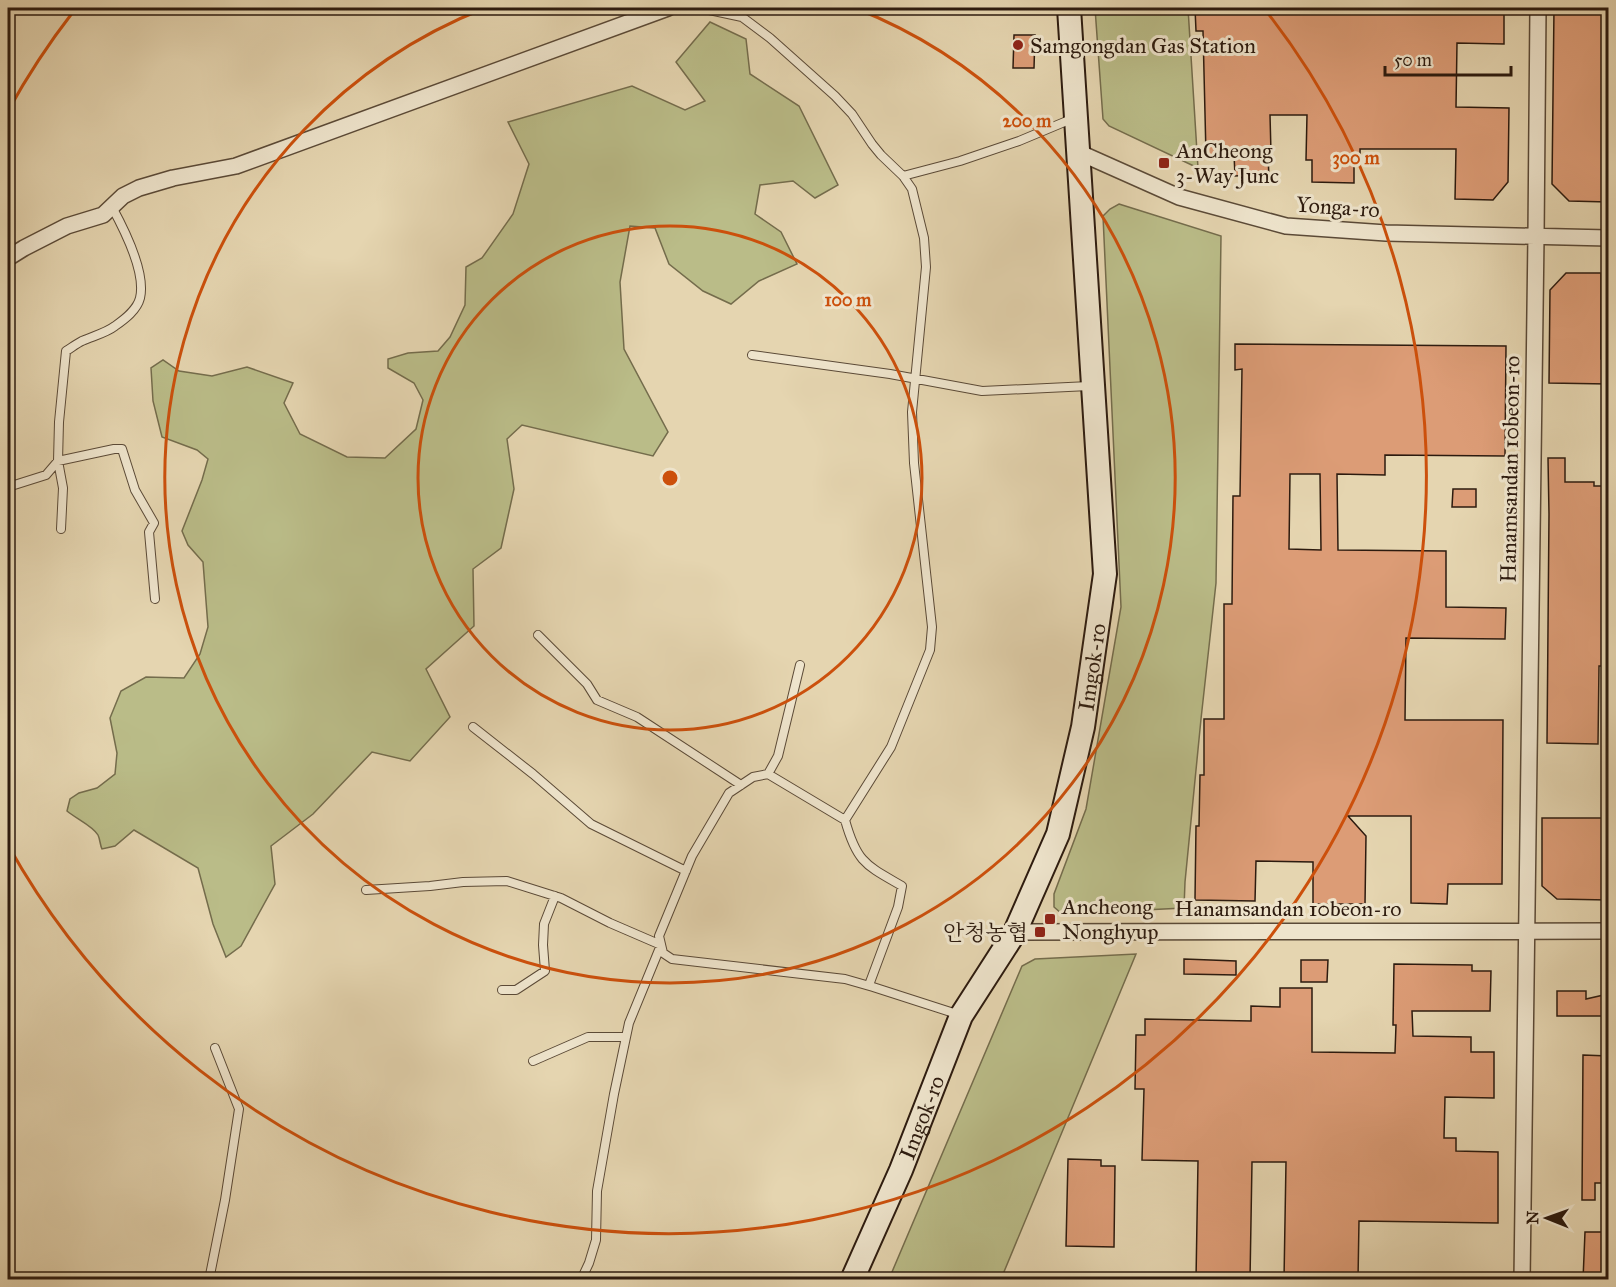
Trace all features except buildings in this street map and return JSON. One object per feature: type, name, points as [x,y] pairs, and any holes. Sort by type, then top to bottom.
[{"type":"main road","name":"Imgok-ro","points":[[852,1280],[901,1170],[961,1016],[1015,932],[1058,834],[1083,727],[1105,574],[1069,8]]},
{"type":"street","points":[[8,258],[67,226],[103,215],[123,196],[139,188],[172,178],[236,166],[668,8]]},
{"type":"street","name":"Hanamsandan 10beon-ro","points":[[1522,1280],[1538,8]]},
{"type":"street","name":"Yonga-ro","points":[[1078,152],[1179,197],[1286,226],[1386,233],[1608,238]]},
{"type":"street","points":[[1526,930],[1608,930]]},
{"type":"street","name":"Hanamsandan 10beon-ro","points":[[1015,932],[1526,930]]},
{"type":"lane","points":[[700,8],[742,17],[770,38],[852,114],[881,155],[903,176],[912,189],[924,238],[926,267],[912,412],[913,443],[932,627],[930,650],[891,747],[845,820]]},
{"type":"lane","points":[[903,176],[960,161],[1019,141],[1076,117]]},
{"type":"lane","points":[[61,529],[63,488],[58,461],[58,422],[66,351],[114,327],[134,310],[140,298],[140,276],[125,230],[112,207]]},
{"type":"lane","points":[[752,355],[890,374],[982,391],[1094,386]]},
{"type":"lane","points":[[8,487],[46,475],[58,461],[114,448],[122,449],[135,490],[154,523],[149,532],[154,599]]},
{"type":"lane","points":[[538,635],[586,684],[597,700],[637,717],[741,785]]},
{"type":"lane","points":[[768,774],[778,756],[800,665]]},
{"type":"lane","points":[[474,727],[591,824],[686,871]]},
{"type":"lane","points":[[868,985],[898,907],[903,886],[872,869],[860,858],[851,841],[845,820],[768,774],[753,777],[729,793],[692,856],[659,936],[663,953],[672,959],[845,979],[961,1016]]},
{"type":"lane","points":[[366,890],[463,882],[507,881],[555,896],[662,945]]},
{"type":"lane","points":[[502,990],[516,990],[545,972],[544,924],[555,896]]},
{"type":"lane","points":[[581,1280],[596,1240],[597,1191],[629,1023],[662,945]]},
{"type":"lane","points":[[533,1061],[588,1038],[626,1037]]},
{"type":"lane","points":[[210,1280],[239,1109],[215,1048]]},
{"type":"green space","points":[[1095,8],[1188,8],[1198,168],[1109,126],[1103,119]]},
{"type":"green space","points":[[710,22],[746,39],[750,74],[799,106],[838,185],[815,198],[793,181],[760,185],[755,214],[781,232],[797,264],[759,281],[731,304],[703,291],[669,264],[655,228],[630,226],[620,282],[624,349],[668,432],[653,456],[522,425],[507,439],[514,489],[501,548],[473,569],[474,626],[426,669],[450,717],[410,761],[372,752],[313,814],[271,846],[275,884],[241,946],[226,957],[213,924],[198,868],[134,830],[115,846],[102,849],[96,832],[67,811],[70,799],[79,793],[97,788],[115,774],[117,753],[110,718],[121,691],[146,677],[184,678],[200,654],[208,627],[203,562],[188,545],[182,531],[208,459],[197,450],[162,437],[153,401],[151,368],[163,360],[179,371],[212,376],[247,367],[293,383],[284,403],[300,434],[347,457],[385,458],[416,429],[423,400],[414,383],[388,368],[388,359],[408,353],[438,351],[450,337],[465,305],[466,267],[482,258],[513,214],[529,164],[508,122],[632,86],[685,110],[705,101],[676,62]]},
{"type":"green space","points":[[1119,204],[1221,236],[1216,583],[1184,908],[1062,914],[1054,907],[1054,894],[1086,809],[1121,607],[1103,216]]},
{"type":"green space","points":[[1136,954],[1001,1279],[889,1279],[1022,966],[1035,959]]},
{"type":"place","name":"Samgongdan Gas Station","points":[[1018,45]]},
{"type":"place","name":"AnCheong 3-Way Junc","points":[[1164,163]]},
{"type":"place","name":"Ancheong Nonghyup","points":[[1050,919]]},
{"type":"place","name":"안청농협","points":[[1040,932]]}]
